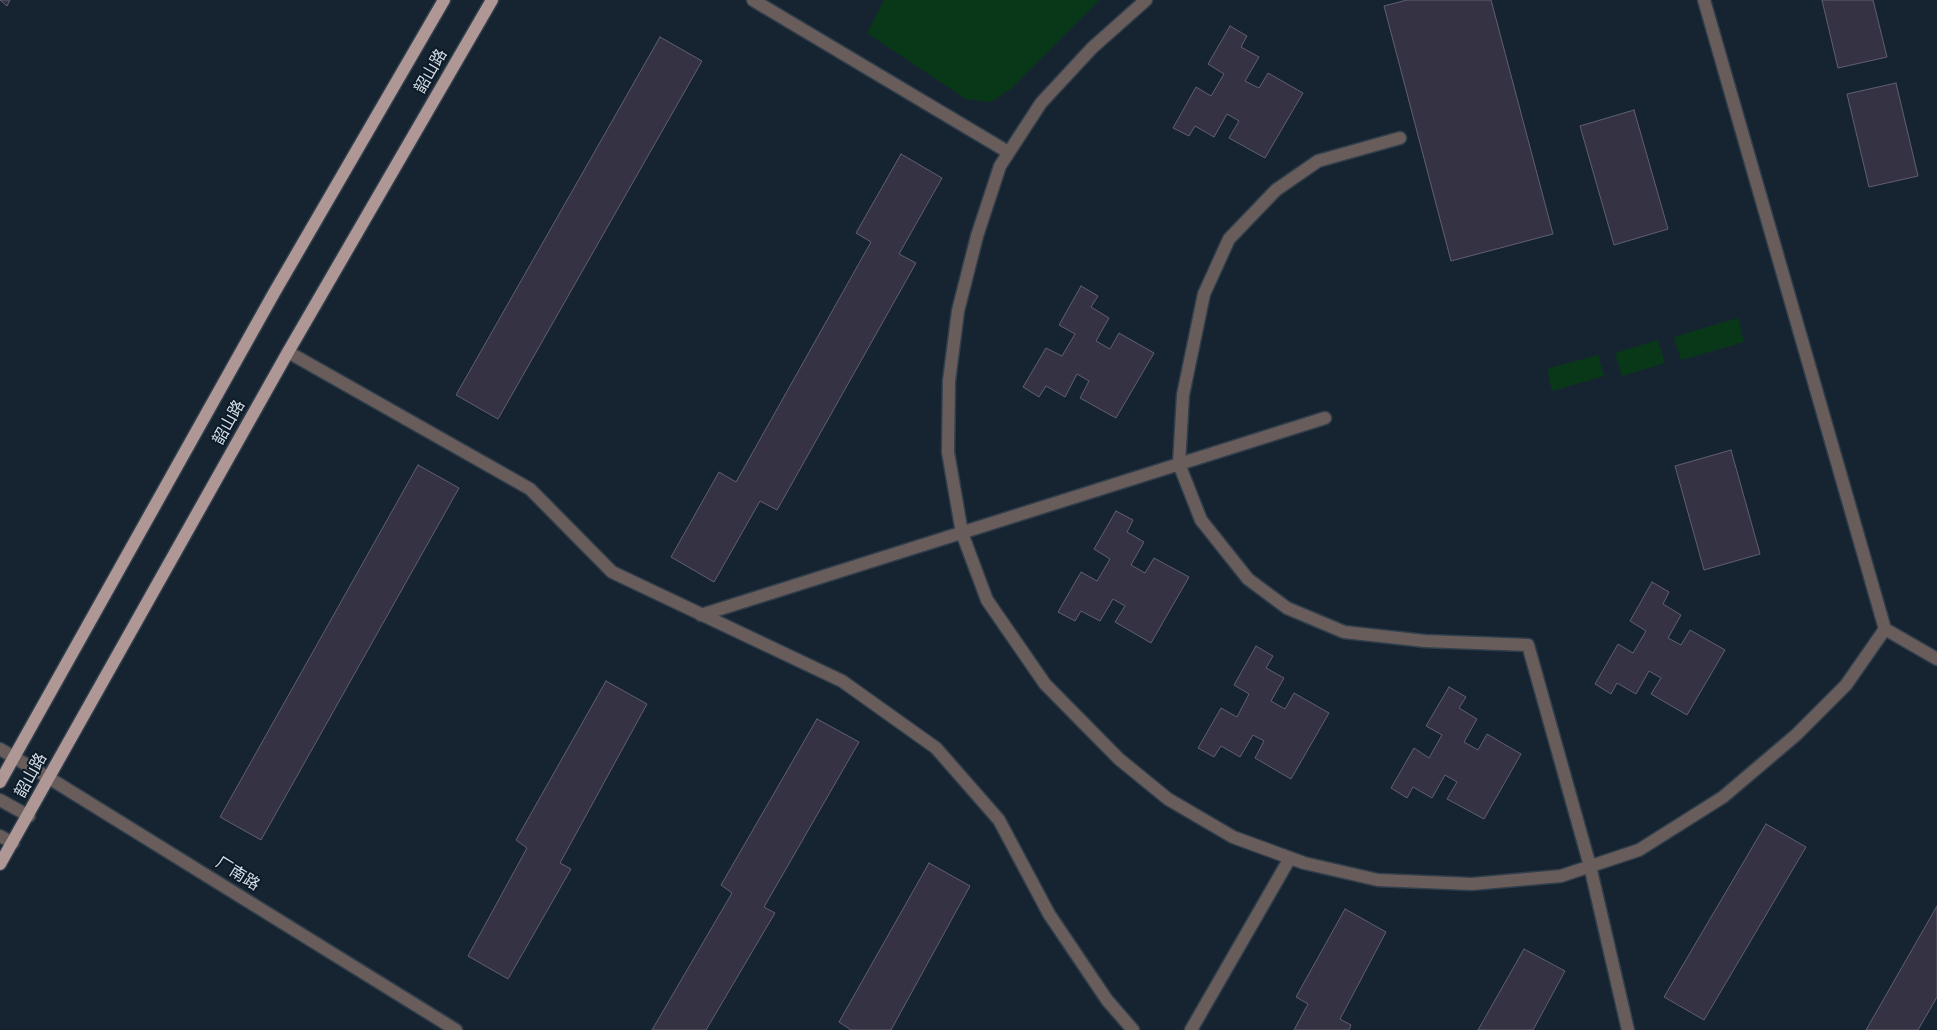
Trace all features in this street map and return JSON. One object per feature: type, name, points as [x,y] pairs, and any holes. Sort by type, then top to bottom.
[{"type":"main road","name":"韶山路","points":[[0,782],[274,293],[444,0]]},
{"type":"main road","name":"韶山路","points":[[0,864],[29,816],[288,352],[492,0]]},
{"type":"street","points":[[753,0],[1008,152]]},
{"type":"street","points":[[1146,0],[1092,48],[1041,102],[1000,166],[977,236],[958,311],[949,381],[948,452],[962,532],[987,600],[1046,684],[1119,759],[1168,800],[1233,837],[1304,863],[1378,880],[1472,884],[1561,876],[1639,850],[1723,797],[1796,736],[1846,684],[1885,629]]},
{"type":"street","points":[[1704,0],[1885,629],[1937,659]]},
{"type":"street","points":[[1400,138],[1318,161],[1276,190],[1229,239],[1204,294],[1184,395],[1179,464],[1201,520],[1248,579],[1287,608],[1344,632],[1425,641],[1528,645],[1590,866],[1628,1030]]},
{"type":"street","points":[[288,352],[530,490],[612,572],[842,681],[936,748],[999,820],[1049,914],[1107,1000],[1133,1030]]},
{"type":"street","points":[[701,615],[1325,418]]},
{"type":"street","name":"厂南路","points":[[0,749],[456,1030]]},
{"type":"street","points":[[0,800],[29,816]]},
{"type":"street","points":[[0,836],[13,843]]},
{"type":"street","points":[[1191,1030],[1290,858]]},
{"type":"green space","points":[[884,0],[1099,0],[1013,87],[991,102],[966,99],[867,33]]},
{"type":"green space","points":[[1738,318],[1744,342],[1681,360],[1674,337]]},
{"type":"green space","points":[[1658,340],[1665,363],[1622,376],[1615,353]]},
{"type":"green space","points":[[1598,355],[1604,376],[1552,391],[1547,369]]},
{"type":"building","points":[[0,0],[10,0],[7,6]]},
{"type":"building","points":[[1407,0],[1491,0],[1553,234],[1451,261],[1384,6]]},
{"type":"building","points":[[1822,0],[1873,0],[1887,57],[1838,68]]},
{"type":"building","points":[[1230,26],[1247,36],[1241,47],[1259,57],[1245,81],[1259,88],[1268,73],[1303,93],[1265,158],[1229,138],[1239,121],[1227,114],[1214,137],[1195,126],[1189,136],[1173,128],[1196,87],[1211,96],[1224,74],[1208,64]]},
{"type":"building","points":[[660,37],[702,61],[498,419],[456,395]]},
{"type":"building","points":[[1896,83],[1918,176],[1869,187],[1847,94]]},
{"type":"building","points":[[1634,110],[1668,229],[1614,245],[1580,126]]},
{"type":"building","points":[[901,154],[942,178],[899,254],[916,263],[777,510],[760,501],[714,582],[671,557],[719,472],[736,482],[871,242],[856,233]]},
{"type":"building","points":[[1081,286],[1098,296],[1091,307],[1109,318],[1096,341],[1110,349],[1119,333],[1154,353],[1116,418],[1080,398],[1089,381],[1077,374],[1065,397],[1046,386],[1039,397],[1023,387],[1046,348],[1062,356],[1075,334],[1059,325]]},
{"type":"building","points":[[1731,450],[1760,554],[1704,570],[1675,466]]},
{"type":"building","points":[[418,465],[459,488],[261,840],[220,817]]},
{"type":"building","points":[[1116,511],[1133,520],[1127,532],[1144,542],[1131,565],[1145,573],[1154,558],[1189,577],[1151,643],[1115,622],[1125,606],[1113,599],[1100,621],[1081,611],[1075,621],[1058,612],[1081,572],[1097,581],[1110,559],[1094,549]]},
{"type":"building","points":[[1652,582],[1669,592],[1663,604],[1681,615],[1668,638],[1681,645],[1690,630],[1725,650],[1687,715],[1651,694],[1661,678],[1649,671],[1636,694],[1617,683],[1611,694],[1595,684],[1618,644],[1633,653],[1646,631],[1630,621]]},
{"type":"building","points":[[1256,646],[1273,656],[1266,668],[1284,678],[1271,701],[1285,709],[1294,693],[1329,713],[1291,779],[1255,758],[1264,741],[1253,735],[1240,757],[1221,746],[1214,757],[1198,748],[1221,708],[1237,717],[1249,694],[1234,685]]},
{"type":"building","points":[[606,681],[647,704],[560,863],[571,869],[508,979],[468,956],[527,848],[516,840]]},
{"type":"building","points":[[1449,687],[1466,697],[1459,708],[1477,719],[1464,742],[1478,750],[1487,734],[1521,754],[1484,819],[1447,799],[1457,782],[1445,775],[1432,798],[1413,787],[1407,798],[1391,788],[1414,748],[1429,758],[1442,735],[1426,726]]},
{"type":"building","points":[[817,719],[859,742],[764,907],[775,913],[706,1030],[652,1030],[732,893],[721,885]]},
{"type":"building","points":[[1766,824],[1806,847],[1704,1020],[1664,997]]},
{"type":"building","points":[[929,863],[970,886],[891,1030],[851,1030],[839,1022]]},
{"type":"building","points":[[1937,906],[1937,997],[1918,1030],[1866,1030]]},
{"type":"building","points":[[1345,909],[1386,932],[1340,1019],[1351,1025],[1349,1030],[1294,1030],[1308,1004],[1296,997]]},
{"type":"building","points":[[1524,949],[1565,971],[1533,1030],[1478,1030]]}]
